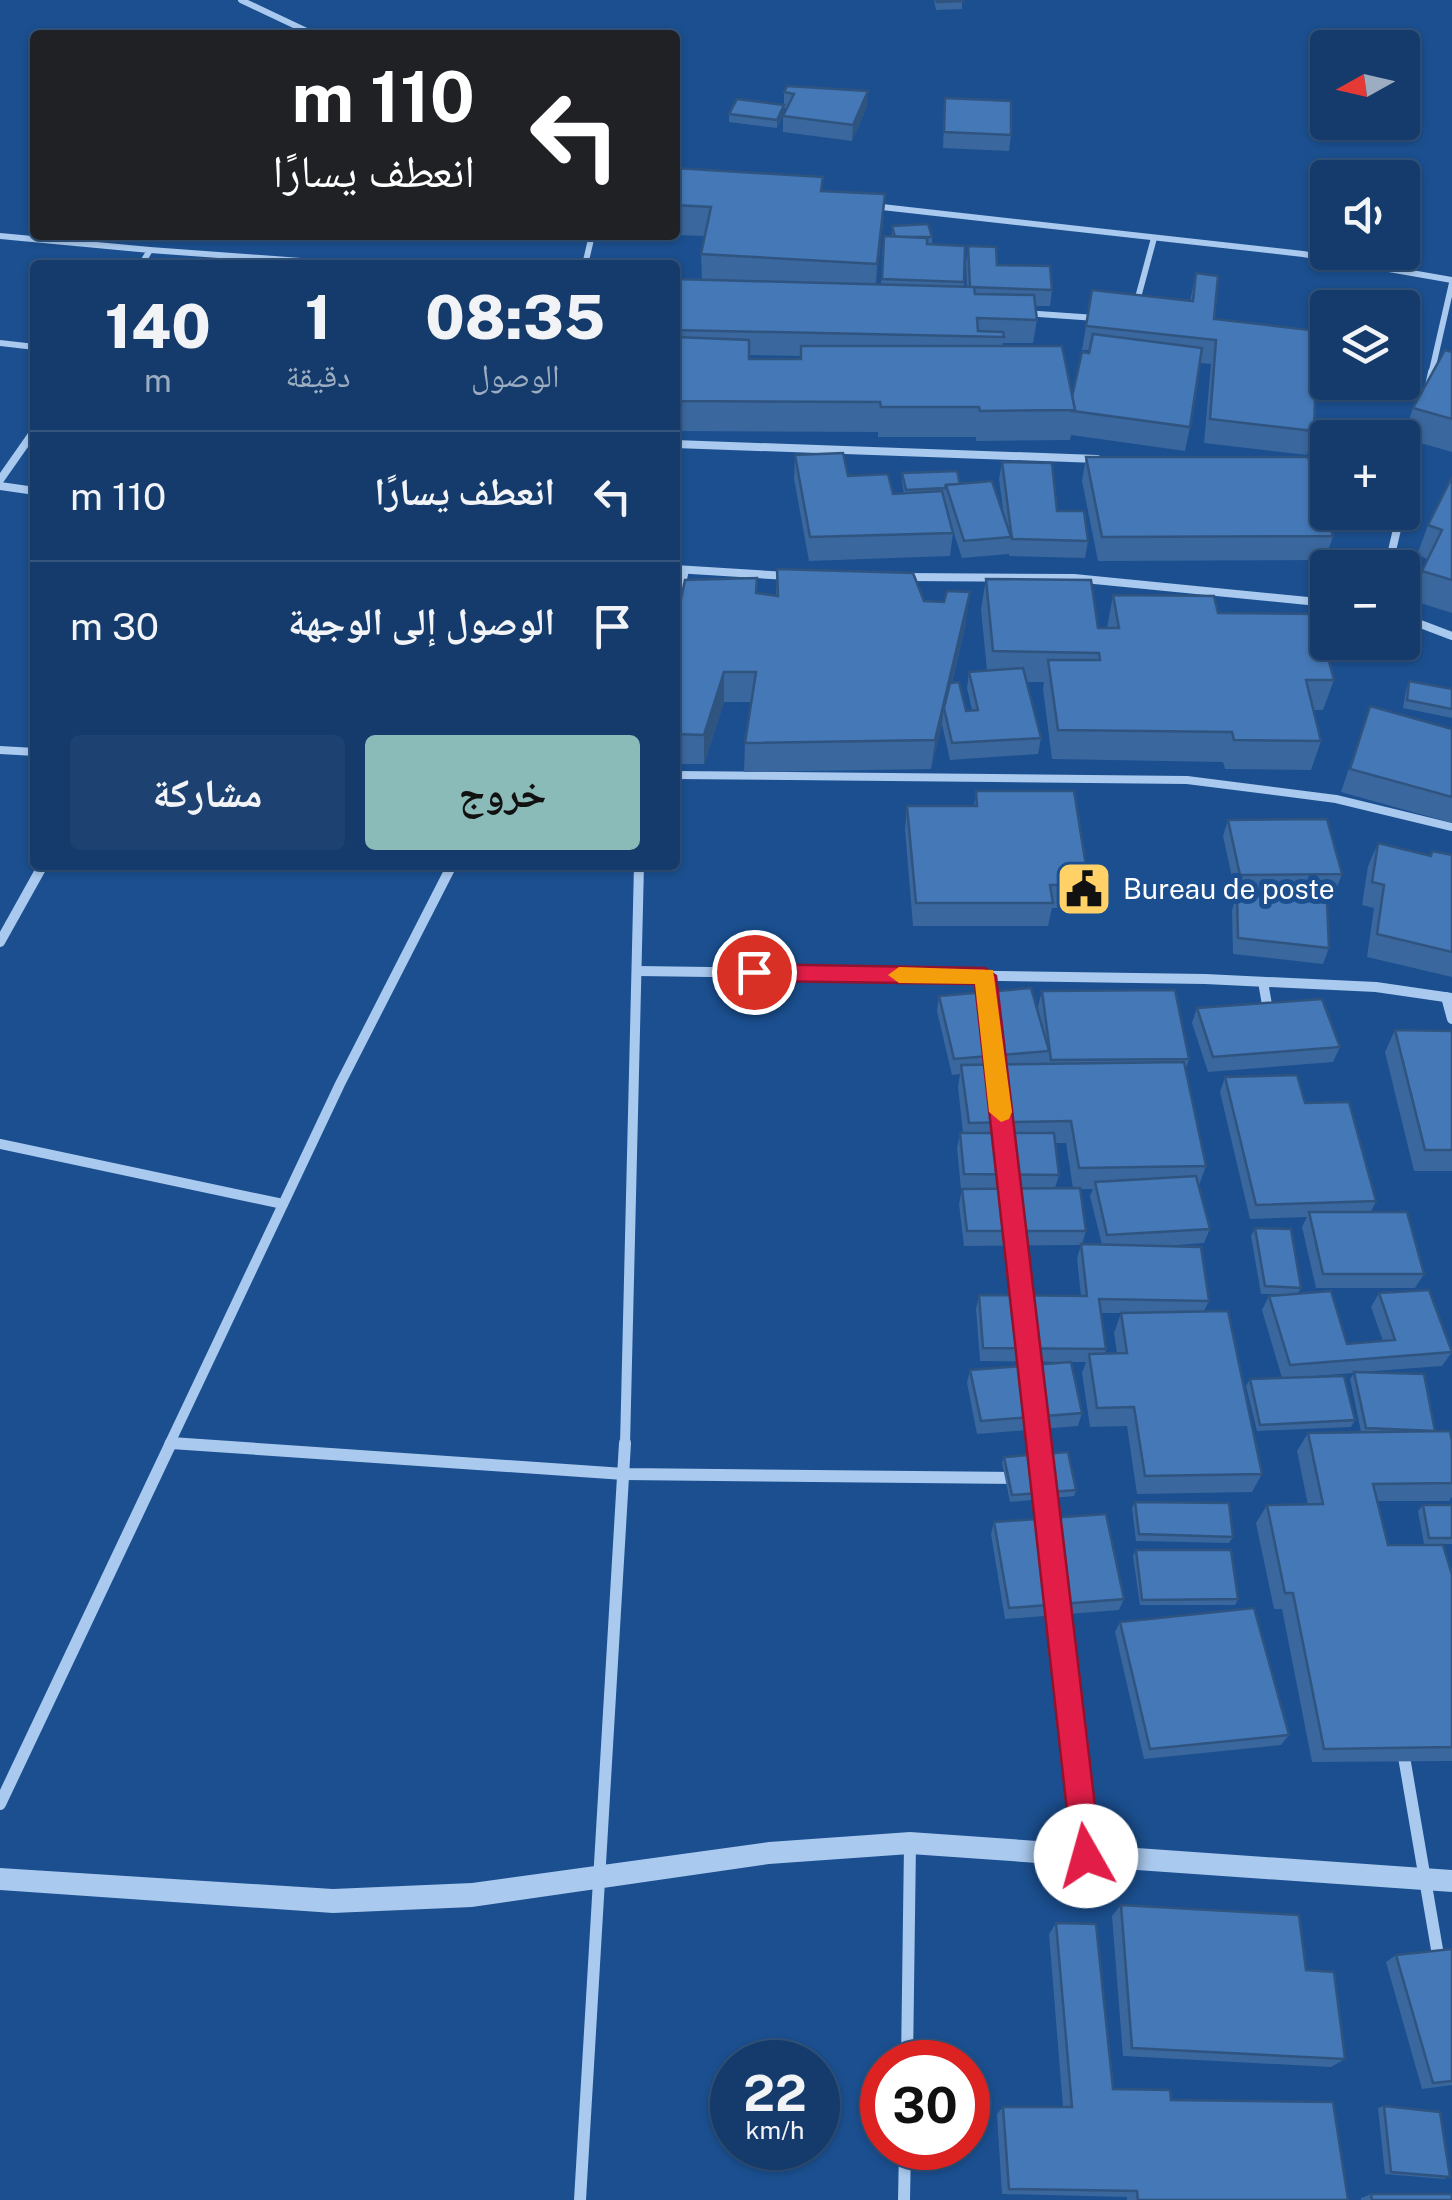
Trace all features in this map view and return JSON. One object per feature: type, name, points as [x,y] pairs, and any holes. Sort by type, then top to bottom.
[{"type":"street","points":[[241,0],[304,30]]},
{"type":"street","points":[[869,206],[1303,254],[1452,281],[1427,394]]},
{"type":"street","points":[[0,236],[30,239]]},
{"type":"street","points":[[1132,321],[1154,238]]},
{"type":"street","points":[[43,240],[287,260]]},
{"type":"street","points":[[144,260],[150,250]]},
{"type":"street","points":[[1013,312],[1112,319]]},
{"type":"street","points":[[0,344],[30,347]]},
{"type":"street","points":[[1420,424],[1423,412]]},
{"type":"street","points":[[30,438],[0,483],[30,490]]},
{"type":"street","points":[[680,444],[1105,460]]},
{"type":"street","points":[[1294,471],[1310,473]]},
{"type":"street","points":[[680,569],[801,576]]},
{"type":"street","points":[[898,577],[1074,578],[1310,601]]},
{"type":"street","points":[[1420,624],[1452,636]]},
{"type":"street","points":[[0,750],[30,752]]},
{"type":"street","points":[[680,775],[1188,780],[1336,799],[1452,827]]},
{"type":"street","points":[[0,942],[41,870]]},
{"type":"street","points":[[0,1804],[283,1204],[450,870]]},
{"type":"street","points":[[580,2200],[624,1474],[638,870]]},
{"type":"street","points":[[638,971],[1376,986],[1449,997],[1452,1020]]},
{"type":"street","points":[[985,976],[990,1015]]},
{"type":"street","points":[[1263,982],[1270,1021]]},
{"type":"street","points":[[0,1144],[283,1204]]},
{"type":"street","points":[[1014,1227],[1025,1324]]},
{"type":"street","points":[[1034,1401],[1050,1535]]},
{"type":"street","points":[[171,1443],[624,1474],[1043,1478]]},
{"type":"street","points":[[1056,1592],[1086,1856]]},
{"type":"street","points":[[1401,1742],[1440,1969]]},
{"type":"street","points":[[906,2040],[910,1844]]},
{"type":"street","points":[[0,1879],[333,1901],[472,1895],[769,1853],[910,1844],[1452,1881]]},
{"type":"street","points":[[904,2200],[905,2170]]},
{"type":"building","points":[[787,86],[868,91],[853,125],[783,116],[794,94],[784,92]]},
{"type":"building","points":[[945,98],[1011,101],[1011,135],[944,132]]},
{"type":"building","points":[[737,99],[784,105],[777,120],[729,114]]},
{"type":"building","points":[[680,168],[823,177],[821,191],[885,194],[877,264],[701,254],[711,207],[680,205]]},
{"type":"building","points":[[928,224],[932,237],[895,237],[892,226]]},
{"type":"building","points":[[884,236],[927,238],[927,244],[965,246],[964,282],[882,279]]},
{"type":"building","points":[[968,246],[996,247],[997,265],[1050,266],[1052,290],[970,287]]},
{"type":"building","points":[[1196,273],[1218,276],[1214,319],[1310,330],[1310,400],[1315,400],[1310,431],[1210,419],[1216,340],[1086,326],[1092,290],[1193,301]]},
{"type":"building","points":[[680,279],[974,287],[975,294],[1034,295],[1037,320],[977,318],[978,331],[1003,332],[1004,337],[680,330]]},
{"type":"building","points":[[1093,334],[1202,348],[1190,427],[1073,411],[1072,397],[1082,352],[1089,353]]},
{"type":"building","points":[[680,337],[749,340],[749,359],[801,359],[801,346],[1062,346],[1075,410],[881,407],[880,402],[680,401]]},
{"type":"building","points":[[1445,350],[1452,352],[1452,419],[1413,408]]},
{"type":"building","points":[[843,453],[848,476],[888,474],[893,494],[942,491],[953,533],[810,537],[795,455]]},
{"type":"building","points":[[1086,457],[1308,457],[1310,530],[1331,530],[1333,536],[1102,537]]},
{"type":"building","points":[[1002,462],[1052,463],[1057,511],[1084,511],[1088,541],[1012,539]]},
{"type":"building","points":[[957,471],[960,484],[906,490],[902,473]]},
{"type":"building","points":[[1452,477],[1452,580],[1422,571],[1442,530],[1428,525]]},
{"type":"building","points":[[992,481],[1011,537],[964,541],[946,485]]},
{"type":"building","points":[[777,569],[913,573],[924,601],[944,602],[947,591],[970,592],[935,740],[745,743],[756,672],[724,672],[704,735],[680,734],[680,604],[685,580],[757,578],[756,593],[778,596]]},
{"type":"building","points":[[986,579],[1091,580],[1098,628],[1119,628],[1113,595],[1214,596],[1218,613],[1310,614],[1310,660],[1329,660],[1334,680],[1306,680],[1321,741],[1234,740],[1232,732],[1058,730],[1048,660],[1100,660],[1099,653],[993,651]]},
{"type":"building","points":[[1023,668],[1041,738],[952,743],[944,708],[950,683],[959,682],[966,711],[978,710],[969,672]]},
{"type":"building","points":[[1409,681],[1452,689],[1452,709],[1407,700]]},
{"type":"building","points":[[1370,706],[1452,729],[1452,797],[1350,769]]},
{"type":"building","points":[[976,791],[1074,791],[1089,885],[1050,885],[1053,903],[916,903],[907,806],[977,806]]},
{"type":"building","points":[[1327,819],[1342,874],[1240,875],[1228,820]]},
{"type":"building","points":[[1378,843],[1431,856],[1432,851],[1452,855],[1452,952],[1377,934],[1384,885],[1372,882]]},
{"type":"building","points":[[1237,894],[1327,903],[1329,948],[1238,938]]},
{"type":"building","points":[[1031,988],[1049,1051],[954,1059],[939,996]]},
{"type":"building","points":[[1175,990],[1189,1059],[1051,1060],[1042,991]]},
{"type":"building","points":[[1322,999],[1340,1047],[1213,1057],[1197,1008]]},
{"type":"building","points":[[1395,1030],[1452,1031],[1452,1150],[1425,1150]]},
{"type":"building","points":[[1184,1062],[1206,1166],[1079,1168],[1071,1121],[969,1123],[961,1065]]},
{"type":"building","points":[[1297,1075],[1305,1103],[1349,1102],[1376,1201],[1256,1205],[1225,1077]]},
{"type":"building","points":[[960,1133],[1054,1133],[1059,1175],[964,1174]]},
{"type":"building","points":[[1196,1176],[1210,1229],[1107,1235],[1095,1182]]},
{"type":"building","points":[[1080,1188],[1086,1231],[967,1231],[962,1189]]},
{"type":"building","points":[[1309,1212],[1407,1212],[1424,1274],[1323,1274]]},
{"type":"building","points":[[1255,1228],[1291,1229],[1301,1288],[1265,1286]]},
{"type":"building","points":[[1081,1244],[1201,1247],[1209,1301],[1099,1299],[1106,1349],[983,1348],[979,1295],[1087,1296]]},
{"type":"building","points":[[1429,1290],[1452,1352],[1290,1365],[1269,1296],[1331,1291],[1347,1344],[1395,1340],[1379,1293]]},
{"type":"building","points":[[1228,1311],[1262,1474],[1145,1476],[1134,1407],[1097,1408],[1089,1354],[1127,1353],[1121,1313]]},
{"type":"building","points":[[1071,1362],[1082,1413],[981,1421],[970,1370]]},
{"type":"building","points":[[1354,1372],[1424,1374],[1435,1431],[1366,1428]]},
{"type":"building","points":[[1344,1376],[1355,1420],[1260,1425],[1250,1379]]},
{"type":"building","points":[[1450,1431],[1452,1483],[1373,1484],[1388,1545],[1443,1545],[1452,1575],[1452,1747],[1324,1749],[1293,1593],[1285,1593],[1267,1505],[1323,1504],[1308,1433]]},
{"type":"building","points":[[1068,1452],[1076,1490],[1012,1495],[1004,1457]]},
{"type":"building","points":[[1135,1502],[1229,1503],[1233,1537],[1139,1534]]},
{"type":"building","points":[[1423,1505],[1452,1505],[1452,1538],[1429,1538]]},
{"type":"building","points":[[1106,1514],[1124,1599],[1009,1608],[994,1522]]},
{"type":"building","points":[[1136,1550],[1231,1550],[1238,1599],[1142,1600]]},
{"type":"building","points":[[1254,1608],[1289,1735],[1150,1749],[1120,1622]]},
{"type":"building","points":[[1121,1905],[1299,1915],[1306,1970],[1334,1972],[1345,2059],[1132,2048]]},
{"type":"building","points":[[1056,1923],[1096,1924],[1113,2089],[1170,2090],[1171,2100],[1333,2102],[1348,2200],[1138,2200],[1137,2191],[1009,2189],[1003,2107],[1072,2107]]},
{"type":"building","points":[[1452,1949],[1452,2081],[1433,2083],[1396,1955]]},
{"type":"building","points":[[1384,2106],[1440,2112],[1450,2177],[1391,2172]]},
{"type":"building","points":[[1371,2194],[1452,2194],[1452,2200],[1372,2200]]},
{"type":"slow traffic","points":[[899,975],[985,976],[1001,1112]]},
{"type":"place","name":"Bureau de poste","points":[[1084,889]]},
{"type":"route","points":[[754,972],[985,976],[1086,1856]]}]
